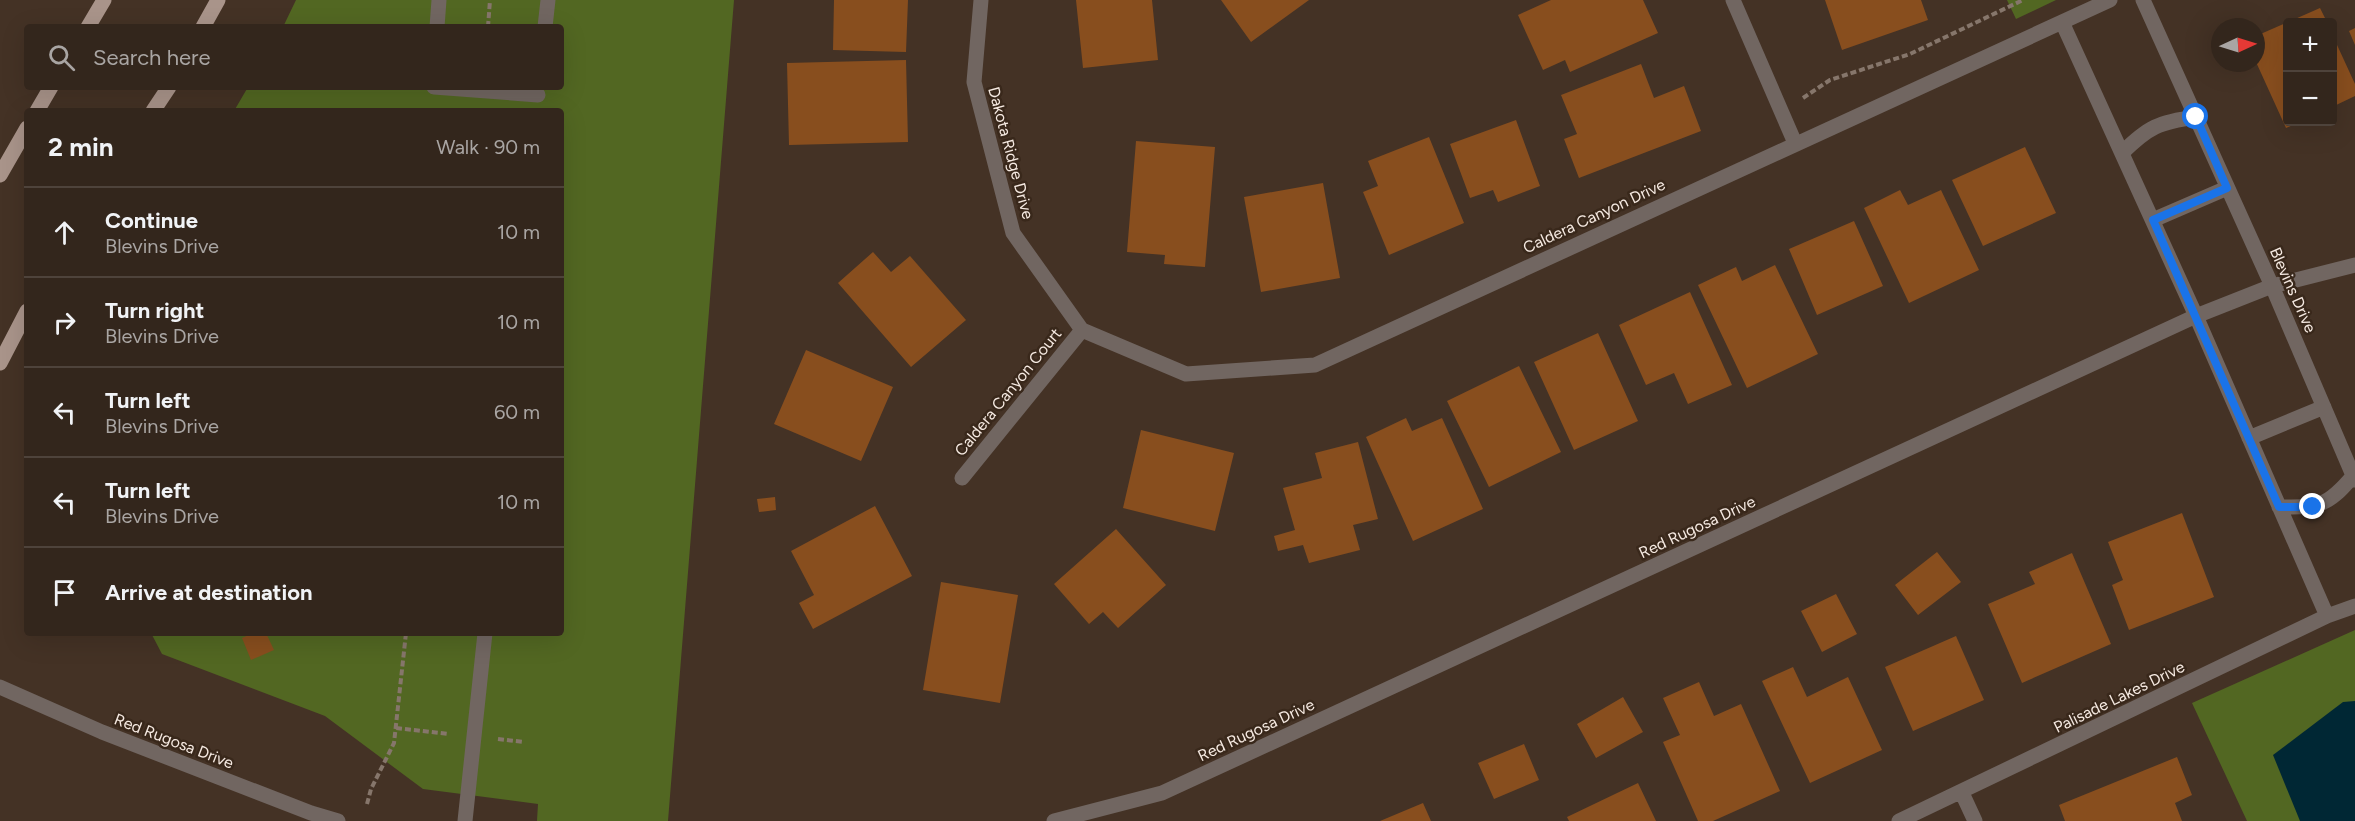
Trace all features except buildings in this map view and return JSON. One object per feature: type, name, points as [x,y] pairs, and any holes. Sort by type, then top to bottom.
[{"type":"main road","points":[[90,24],[104,0]]},
{"type":"main road","points":[[205,24],[218,0]]},
{"type":"main road","points":[[39,108],[49,90]]},
{"type":"main road","points":[[155,108],[167,90]]},
{"type":"main road","points":[[0,176],[24,133]]},
{"type":"main road","points":[[0,363],[24,317]]},
{"type":"street","points":[[437,24],[439,0]]},
{"type":"street","points":[[545,24],[548,0]]},
{"type":"street","name":"Dakota Ridge Drive","points":[[981,0],[974,82],[1013,233],[1082,330]]},
{"type":"street","points":[[1732,0],[1794,143]]},
{"type":"street","name":"Caldera Canyon Drive","points":[[1082,330],[1186,374],[1315,365],[1794,143],[2110,0]]},
{"type":"street","name":"Blevins Drive","points":[[2143,0],[2272,286],[2354,478],[2337,496],[2313,507],[2279,507]]},
{"type":"street","points":[[2062,22],[2196,316],[2327,616]]},
{"type":"street","points":[[513,90],[539,91],[537,108]]},
{"type":"street","points":[[2122,153],[2143,132],[2169,120],[2196,117]]},
{"type":"street","points":[[2153,220],[2227,188]]},
{"type":"street","name":"Red Rugosa Drive","points":[[1054,821],[1162,794],[2196,316],[2272,286],[2355,264]]},
{"type":"street","name":"Caldera Canyon Court","points":[[962,477],[1082,330]]},
{"type":"street","points":[[2249,438],[2324,407]]},
{"type":"street","name":"Palisade Lakes Drive","points":[[1899,821],[1962,793],[2327,616],[2355,606]]},
{"type":"street","points":[[465,821],[485,636]]},
{"type":"street","name":"Red Rugosa Drive","points":[[0,687],[102,732],[311,813],[338,821]]},
{"type":"street","points":[[1962,793],[1975,821]]},
{"type":"path","points":[[488,24],[490,0]]},
{"type":"path","points":[[1830,80],[1910,54],[2023,0]]},
{"type":"path","points":[[367,804],[371,789],[394,743],[406,636]]},
{"type":"path","points":[[396,728],[456,734]]},
{"type":"green space","points":[[296,0],[734,0],[668,821],[537,821],[538,804],[423,789],[325,716],[162,654],[153,636],[564,636],[564,108],[236,108],[246,90],[564,90],[564,24],[284,24]]},
{"type":"green space","points":[[2007,0],[2056,0],[2016,19]]},
{"type":"green space","points":[[2355,630],[2355,821],[2247,821],[2192,703]]},
{"type":"water","points":[[2355,701],[2355,821],[2300,821],[2273,755],[2343,702]]},
{"type":"route","points":[[2196,117],[2227,188],[2153,220],[2279,507],[2313,507]]}]
